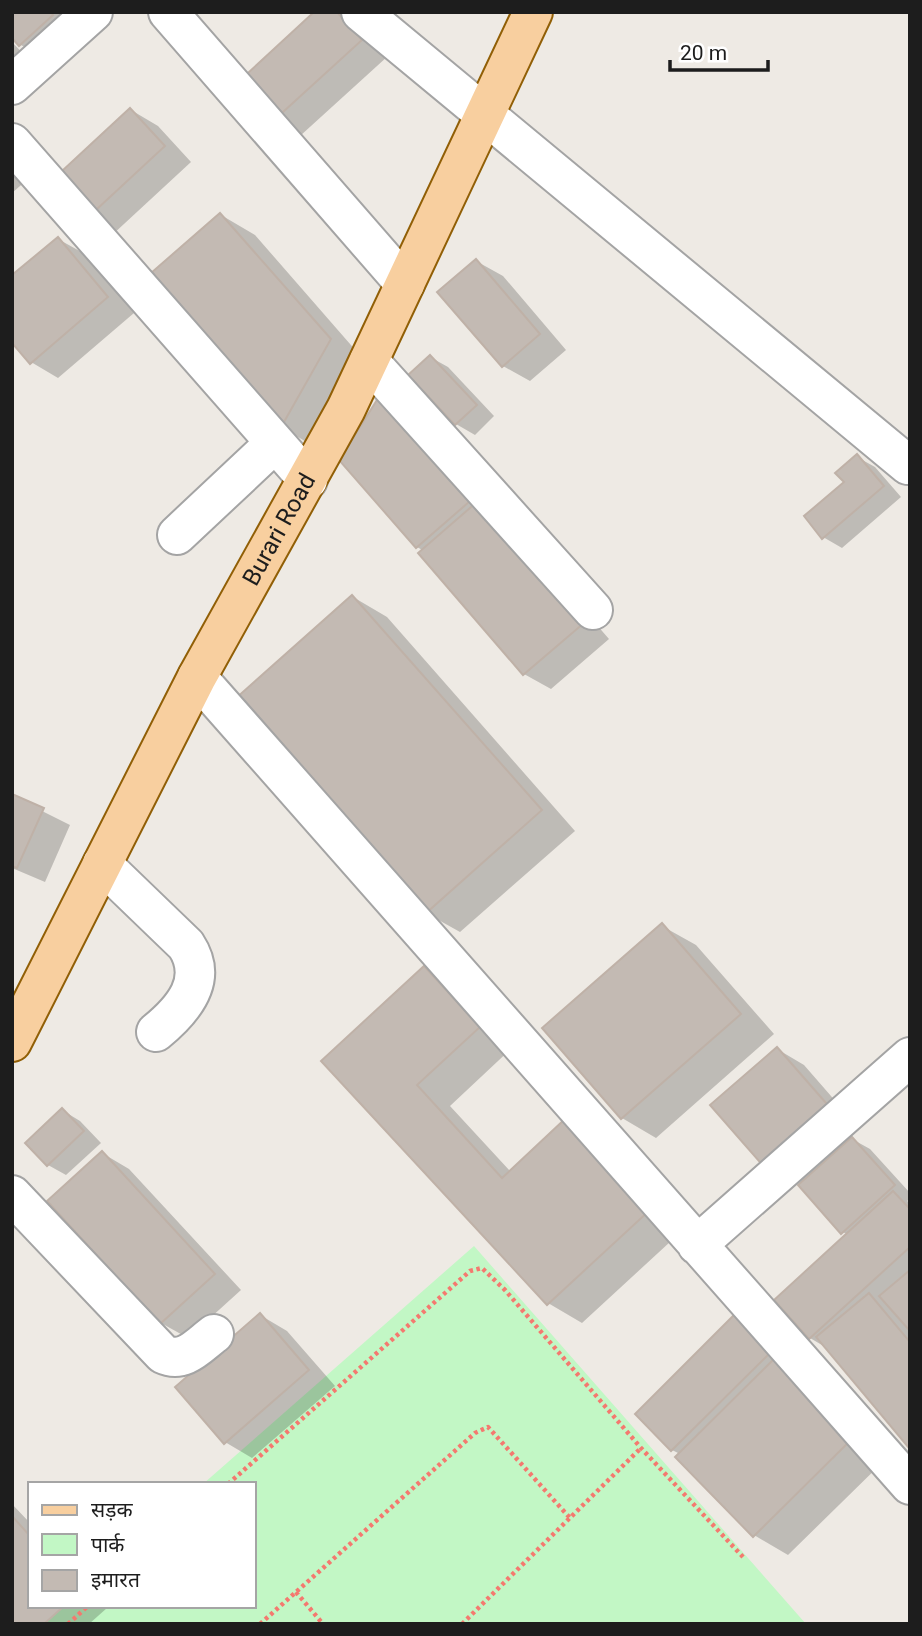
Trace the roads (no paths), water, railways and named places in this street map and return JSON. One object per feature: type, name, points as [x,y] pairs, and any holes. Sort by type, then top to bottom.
[{"type":"main road","name":"Burari Road","points":[[12,1042],[197,677],[308,480],[369,361],[533,12]]},
{"type":"street","points":[[12,85],[93,12]]},
{"type":"street","points":[[168,12],[405,284]]},
{"type":"street","points":[[361,12],[908,466]]},
{"type":"street","points":[[12,143],[308,480]]},
{"type":"street","points":[[369,361],[593,610]]},
{"type":"street","points":[[177,535],[275,443]]},
{"type":"street","points":[[197,677],[910,1485]]},
{"type":"street","points":[[102,864],[187,945],[197,966],[196,979],[188,998],[156,1032]]},
{"type":"street","points":[[697,1245],[910,1057]]},
{"type":"street","points":[[12,1195],[163,1354],[173,1359],[184,1357],[214,1334]]}]
